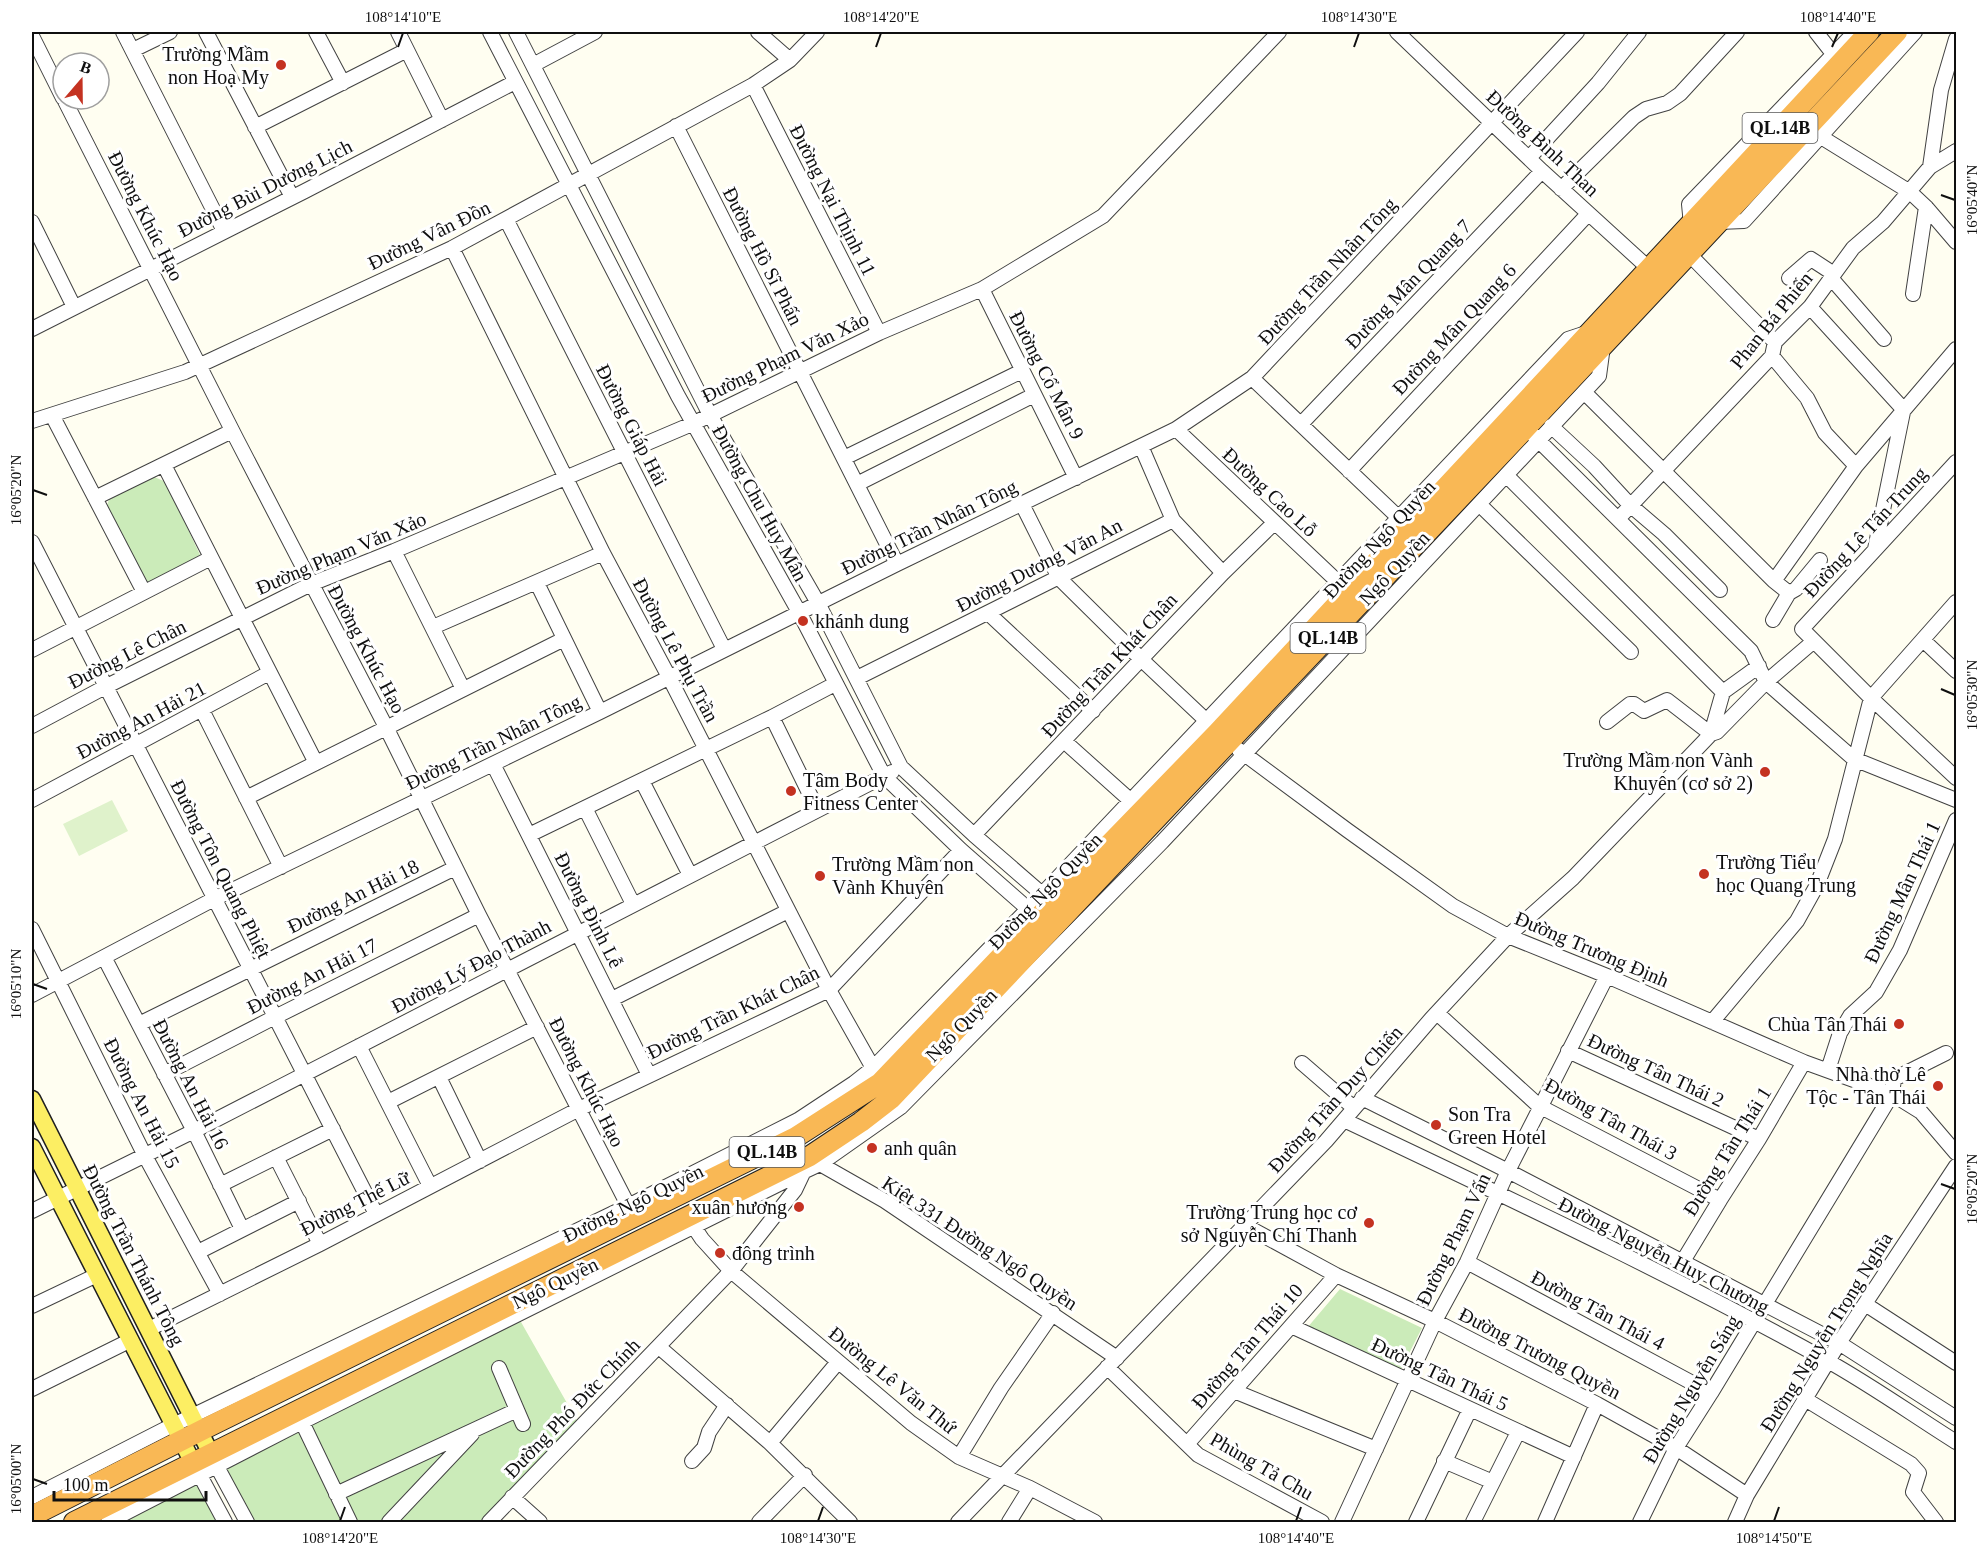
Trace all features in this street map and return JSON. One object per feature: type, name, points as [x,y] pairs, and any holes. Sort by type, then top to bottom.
[{"type":"highway","name":"QL.14B","points":[[1657,275],[1690,225],[1869,32]]},
{"type":"highway","name":"QL.14B","points":[[1657,275],[1689,254],[1719,222],[1813,133],[1897,32]]},
{"type":"highway","name":"Ngô Quyền","points":[[74,1522],[196,1469],[811,1164],[892,1098],[1046,924],[1225,737],[1657,275]]},
{"type":"highway","name":"Ngô Quyền","points":[[1225,737],[1532,434],[1597,339]]},
{"type":"highway","name":"Ngô Quyền","points":[[32,1516],[196,1423],[631,1212],[796,1137],[880,1083],[1046,924]]},
{"type":"main road","name":"Đường Trần Thánh Tông","points":[[32,1099],[214,1460]]},
{"type":"main road","points":[[32,1147],[196,1469]]},
{"type":"street","points":[[123,32],[224,231]]},
{"type":"street","points":[[133,50],[170,32]]},
{"type":"street","points":[[206,32],[292,197]]},
{"type":"street","points":[[316,32],[343,83]]},
{"type":"street","points":[[398,32],[442,120]]},
{"type":"street","name":"Đường Chu Huy Mân","points":[[490,32],[692,424],[799,612],[884,776],[961,850],[1046,924]]},
{"type":"street","name":"Đường Chu Huy Mân","points":[[516,32],[710,415],[818,603],[901,767],[974,836],[1060,909]]},
{"type":"street","points":[[533,65],[595,32]]},
{"type":"street","points":[[758,32],[790,60]]},
{"type":"street","name":"Đường Vân Đồn","points":[[32,421],[199,366],[452,248],[753,85],[790,60],[818,32]]},
{"type":"street","name":"Đường Phạm Văn Xảo","points":[[240,618],[311,584],[692,424],[879,333],[982,289],[1103,216],[1279,32]]},
{"type":"street","name":"Đường Bình Than","points":[[1397,32],[1561,189],[1657,275]]},
{"type":"street","name":"Đường Trần Nhân Tông","points":[[32,995],[214,899],[422,800],[799,612],[1176,429],[1252,378],[1577,32]]},
{"type":"street","points":[[1529,158],[1598,83],[1639,32]]},
{"type":"street","points":[[1561,189],[1634,117],[1646,109],[1667,103],[1680,94],[1737,32]]},
{"type":"street","points":[[1816,32],[1834,55]]},
{"type":"street","points":[[1690,225],[1689,204],[1855,32]]},
{"type":"street","points":[[1915,32],[1813,133],[1910,192],[1956,242]]},
{"type":"street","points":[[1930,167],[1941,90],[1956,38],[1952,32]]},
{"type":"street","name":"Đường Khúc Hạo","points":[[32,36],[51,74]]},
{"type":"street","points":[[255,127],[407,50]]},
{"type":"street","name":"Đường Bùi Dương Lịch","points":[[32,329],[515,82]]},
{"type":"street","name":"Đường Nại Thịnh 11","points":[[753,85],[879,333]]},
{"type":"street","name":"Đường Khúc Hạo","points":[[70,111],[231,430],[386,727],[478,915],[631,1212]]},
{"type":"street","name":"Đường Hồ Sĩ Phấn","points":[[676,126],[897,564]]},
{"type":"street","name":"Phan Bá Phiến","points":[[1618,519],[1774,349],[1810,307],[1853,248],[1883,222],[1930,167],[1956,151]]},
{"type":"street","name":"Đường Mân Quang 7","points":[[1302,423],[1542,171]]},
{"type":"street","points":[[1913,294],[1926,207]]},
{"type":"street","name":"Đường Mân Quang 6","points":[[1349,471],[1588,214]]},
{"type":"street","name":"Đường Giáp Hải","points":[[506,219],[724,649]]},
{"type":"street","points":[[32,222],[74,307]]},
{"type":"street","name":"Đường Lê Phụ Trần","points":[[452,248],[603,554],[669,677],[829,990],[873,1068]]},
{"type":"street","points":[[1689,254],[1774,349],[1807,398],[1825,433],[1856,466]]},
{"type":"street","points":[[1789,278],[1811,259],[1832,276],[1884,339]]},
{"type":"street","name":"Đường Cổ Mân 9","points":[[982,289],[1076,478]]},
{"type":"street","points":[[1810,307],[1904,410]]},
{"type":"street","name":"Đường Ngô Quyền","points":[[631,1212],[798,1120],[854,1083],[1046,924],[1225,737],[1479,504],[1506,475],[1532,434],[1551,426],[1599,376],[1597,339],[1568,339],[1338,582],[1225,737],[1131,801],[1060,909]]},
{"type":"street","points":[[1774,581],[1856,466],[1956,349]]},
{"type":"street","points":[[844,458],[1022,370]]},
{"type":"street","points":[[1252,378],[1302,423],[1399,518]]},
{"type":"street","points":[[1584,392],[1774,581],[1789,593]]},
{"type":"street","points":[[857,484],[1034,395]]},
{"type":"street","points":[[1874,550],[1904,410]]},
{"type":"street","points":[[52,415],[144,592]]},
{"type":"street","points":[[1551,426],[1720,590]]},
{"type":"street","name":"Đường Cao Lỗ","points":[[1176,429],[1338,582]]},
{"type":"street","points":[[95,498],[231,430]]},
{"type":"street","points":[[1532,434],[1751,651],[1766,682],[1854,759],[1956,800]]},
{"type":"street","points":[[1141,446],[1173,520],[1223,573]]},
{"type":"street","name":"Đường Lê Tấn Trung","points":[[1814,641],[1802,629],[1956,462]]},
{"type":"street","points":[[164,465],[240,618],[316,763]]},
{"type":"street","points":[[1578,479],[1594,466]]},
{"type":"street","points":[[1506,475],[1723,692],[1759,666]]},
{"type":"street","name":"Đường Trương Định","points":[[1022,504],[1059,578],[1142,660],[1225,737],[1347,830],[1454,906],[1508,936],[1607,976],[1804,1062],[1892,1094],[1921,1112],[1956,1153]]},
{"type":"street","points":[[1479,504],[1631,652]]},
{"type":"street","name":"Đường Dương Văn An","points":[[857,678],[1173,520]]},
{"type":"street","name":"Đường Trần Khát Chân","points":[[974,836],[1223,573],[1274,523]]},
{"type":"street","points":[[1649,549],[1664,534]]},
{"type":"street","name":"Đường Tôn Quang Phiệt","points":[[32,542],[38,570],[76,627],[375,1214]]},
{"type":"street","points":[[394,551],[463,689]]},
{"type":"street","points":[[433,627],[603,554]]},
{"type":"street","points":[[32,650],[211,558]]},
{"type":"street","points":[[1773,620],[1789,593],[1796,589],[1820,560]]},
{"type":"street","points":[[537,584],[600,712]]},
{"type":"street","points":[[1712,1022],[1797,921],[1812,894],[1835,839],[1871,698],[1956,602]]},
{"type":"street","points":[[988,613],[1093,711]]},
{"type":"street","name":"Đường Lê Chân","points":[[32,726],[240,618]]},
{"type":"street","points":[[246,798],[564,639]]},
{"type":"street","points":[[1923,640],[1956,671]]},
{"type":"street","points":[[1607,722],[1630,704],[1644,711],[1667,700],[1711,734],[1719,730],[1766,682],[1814,641],[1956,778]]},
{"type":"street","name":"Đường An Hải 21","points":[[32,800],[137,746],[269,673]]},
{"type":"street","points":[[529,836],[835,684]]},
{"type":"street","name":"Đường Trần Duy Chiến","points":[[958,1522],[1326,1141],[1437,1013],[1508,936],[1573,878],[1711,734],[1723,692]]},
{"type":"street","points":[[202,710],[281,867]]},
{"type":"street","points":[[772,717],[817,809]]},
{"type":"street","points":[[1064,741],[1131,801]]},
{"type":"street","name":"Đường Đinh Lễ","points":[[493,764],[649,1075]]},
{"type":"street","name":"Đường Lý Đạo Thành","points":[[32,1211],[194,1131],[901,767]]},
{"type":"street","points":[[642,781],[690,875]]},
{"type":"street","points":[[585,808],[633,904]]},
{"type":"street","name":"Đường Mân Thái 1","points":[[1828,1070],[1840,1033],[1850,1016],[1876,992],[1900,950],[1956,820]]},
{"type":"street","name":"Đường Trần Khát Chân","points":[[579,1109],[829,990],[961,850]]},
{"type":"street","name":"Đường An Hải 18","points":[[139,1024],[455,868]]},
{"type":"street","points":[[612,999],[788,911]]},
{"type":"street","name":"Đường An Hải 17","points":[[164,1074],[478,915]]},
{"type":"street","name":"Đường An Hải 15","points":[[32,929],[144,1154],[220,1294]]},
{"type":"street","name":"Đường An Hải 16","points":[[104,957],[242,1229]]},
{"type":"street","name":"Đường Phạm Vấn","points":[[1342,1522],[1539,1106],[1607,976]]},
{"type":"street","name":"Đường Tân Thái 3","points":[[1437,1013],[1539,1106],[1720,1200]]},
{"type":"street","points":[[388,1102],[537,1027]]},
{"type":"street","points":[[359,1046],[430,1186]]},
{"type":"street","name":"Đường Tân Thái 2","points":[[1568,1051],[1759,1140]]},
{"type":"street","name":"Đường Nguyễn Sáng","points":[[1640,1522],[1676,1448],[1892,1094],[1894,1079],[1946,1053]]},
{"type":"street","name":"Đường Tân Thái 1","points":[[1683,1261],[1759,1140],[1804,1062]]},
{"type":"street","name":"Đường Nguyễn Huy Chương","points":[[1302,1063],[1358,1103],[1508,1171],[1839,1343],[1956,1418]]},
{"type":"street","points":[[439,1077],[480,1161]]},
{"type":"street","name":"Đường Thế Lữ","points":[[148,1329],[320,1244],[579,1109]]},
{"type":"street","name":"Đường Nguyễn Huy Chương","points":[[1344,1120],[1754,1321],[1828,1361],[1956,1443]]},
{"type":"street","points":[[220,1185],[333,1129]]},
{"type":"street","points":[[276,1157],[320,1244]]},
{"type":"street","points":[[247,1522],[214,1460],[302,1422],[694,1227],[811,1164]]},
{"type":"street","name":"Đường Phó Đức Chính","points":[[489,1522],[731,1271],[795,1190],[811,1164]]},
{"type":"street","name":"Kiệt 331 Đường Ngô Quyền","points":[[811,1164],[885,1201],[1053,1313],[1112,1362]]},
{"type":"street","name":"Đường Nguyễn Trọng Nghĩa","points":[[1735,1522],[1747,1495],[1839,1343],[1956,1166]]},
{"type":"street","points":[[198,1252],[299,1201]]},
{"type":"street","name":"Đường Trương Quyền","points":[[1244,1225],[1336,1275],[1597,1404],[1676,1448],[1747,1495]]},
{"type":"street","name":"Đường Lê Văn Thứ","points":[[694,1227],[731,1271],[911,1423],[959,1457],[1030,1488],[1095,1522]]},
{"type":"street","name":"Đường Tân Thái 4","points":[[1467,1262],[1711,1393]]},
{"type":"street","points":[[32,1306],[97,1275]]},
{"type":"street","name":"Đường Tân Thái 10","points":[[1188,1443],[1336,1275]]},
{"type":"street","points":[[1865,1304],[1956,1363]]},
{"type":"street","points":[[959,1457],[1000,1388],[1053,1313]]},
{"type":"street","name":"Đường Tân Thái 5","points":[[1291,1326],[1574,1457]]},
{"type":"street","points":[[32,1389],[131,1340]]},
{"type":"street","name":"Đường Phó Đức Chính","points":[[659,1347],[805,1475],[850,1522]]},
{"type":"street","points":[[770,1443],[838,1362]]},
{"type":"street","name":"Phùng Tả Chu","points":[[1112,1362],[1198,1455],[1322,1522]]},
{"type":"street","points":[[499,1368],[523,1424]]},
{"type":"street","points":[[1234,1391],[1376,1449]]},
{"type":"street","points":[[1805,1399],[1911,1464],[1919,1473],[1913,1492],[1936,1522]]},
{"type":"street","points":[[1545,1522],[1597,1404]]},
{"type":"street","points":[[692,1461],[704,1448],[709,1432],[727,1406]]},
{"type":"street","points":[[336,1494],[517,1410]]},
{"type":"street","points":[[1416,1522],[1470,1410]]},
{"type":"street","points":[[302,1422],[350,1522]]},
{"type":"street","points":[[389,1522],[478,1428]]},
{"type":"street","points":[[32,1497],[178,1432]]},
{"type":"street","points":[[1473,1522],[1518,1432]]},
{"type":"street","points":[[1444,1461],[1492,1482]]},
{"type":"street","points":[[108,1522],[196,1469],[225,1522]]},
{"type":"street","points":[[758,1522],[805,1475]]},
{"type":"street","points":[[1009,1522],[1030,1488]]},
{"type":"street","name":"Đường Phó Đức Chính","points":[[512,1497],[540,1522]]},
{"type":"green space","points":[[152,476],[166,482],[201,557],[153,583],[145,583],[105,510],[111,495]]},
{"type":"green space","points":[[112,800],[128,831],[79,856],[63,824]]},
{"type":"green space","points":[[1340,1289],[1422,1328],[1401,1369],[1307,1328]]},
{"type":"green space","points":[[517,1315],[580,1426],[492,1522],[247,1522],[217,1467]]},
{"type":"green space","points":[[200,1476],[224,1522],[108,1522]]},
{"type":"place","name":"Trường Mầm non Hoạ My","points":[[281,65]]},
{"type":"place","name":"khánh dung","points":[[803,621]]},
{"type":"place","name":"Trường Mầm non Vành Khuyên (cơ sở 2)","points":[[1765,772]]},
{"type":"place","name":"Tâm Body Fitness Center","points":[[791,791]]},
{"type":"place","name":"Trường Tiểu học Quang Trung","points":[[1704,874]]},
{"type":"place","name":"Trường Mầm non Vành Khuyên","points":[[820,876]]},
{"type":"place","name":"Chùa Tân Thái","points":[[1899,1024]]},
{"type":"place","name":"Nhà thờ Lê Tộc - Tân Thái","points":[[1938,1086]]},
{"type":"place","name":"Son Tra Green Hotel","points":[[1436,1125]]},
{"type":"place","name":"anh quân","points":[[872,1148]]},
{"type":"place","name":"xuân hương","points":[[799,1207]]},
{"type":"place","name":"Trường Trung học cơ sở Nguyễn Chí Thanh","points":[[1369,1223]]},
{"type":"place","name":"đông trình","points":[[720,1253]]}]
